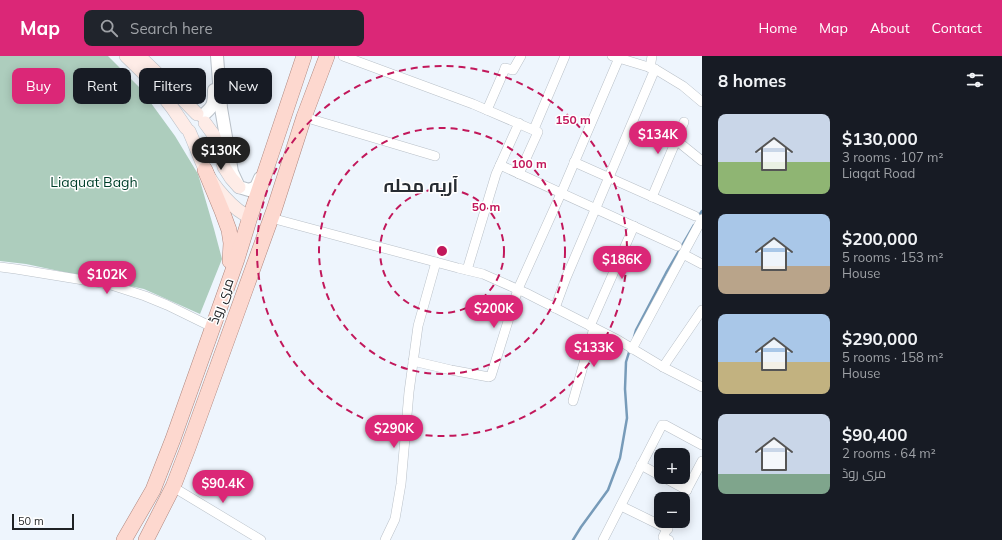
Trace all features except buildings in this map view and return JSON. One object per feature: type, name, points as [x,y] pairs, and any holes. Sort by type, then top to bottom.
[{"type":"main road","points":[[126,56],[135,64],[173,108],[188,129],[194,141],[229,230],[231,243],[229,280]]},
{"type":"main road","points":[[139,56],[202,119],[213,134],[224,167],[239,187]]},
{"type":"main road","name":"مری روڈ","points":[[124,538],[153,490],[173,439],[237,259],[304,56]]},
{"type":"main road","name":"مری روڈ","points":[[146,540],[173,487],[271,218],[304,117],[328,56]]},
{"type":"main road","points":[[188,129],[193,133],[198,134],[202,132],[205,128],[202,119]]},
{"type":"main road","points":[[205,170],[223,196],[243,215],[250,217]]},
{"type":"street","points":[[202,119],[214,103],[210,56]]},
{"type":"street","points":[[217,56],[221,108],[232,172],[239,187],[249,190],[256,187],[274,146]]},
{"type":"street","points":[[343,56],[488,110],[538,132],[519,174]]},
{"type":"street","points":[[488,110],[505,68],[513,70],[521,56]]},
{"type":"street","points":[[532,129],[534,129],[565,56]]},
{"type":"street","points":[[555,308],[566,278],[653,69],[652,56]]},
{"type":"street","points":[[413,361],[451,370],[489,377],[491,376],[518,289],[574,162],[614,57],[653,69],[683,86],[702,102]]},
{"type":"street","points":[[202,119],[216,119],[221,108]]},
{"type":"street","points":[[304,117],[435,156]]},
{"type":"street","points":[[652,197],[684,122]]},
{"type":"street","points":[[467,270],[496,174],[518,123]]},
{"type":"street","points":[[676,140],[702,161]]},
{"type":"street","points":[[574,162],[698,218],[683,254],[632,349]]},
{"type":"street","points":[[500,165],[678,246]]},
{"type":"street","points":[[271,218],[483,274],[518,289],[618,340],[663,367],[702,387]]},
{"type":"street","points":[[573,402],[592,327],[634,226]]},
{"type":"street","points":[[683,254],[702,264]]},
{"type":"street","points":[[385,540],[396,519],[401,484],[409,392],[418,326],[436,262]]},
{"type":"street","points":[[0,267],[108,284],[145,296],[212,327]]},
{"type":"street","points":[[663,367],[702,310]]},
{"type":"street","points":[[603,540],[662,425],[665,425],[702,445]]},
{"type":"street","points":[[676,484],[687,490],[702,461]]},
{"type":"street","points":[[641,465],[654,472]]},
{"type":"street","points":[[173,487],[261,540]]},
{"type":"street","points":[[621,506],[654,519]]},
{"type":"street","points":[[668,528],[663,537],[670,540]]},
{"type":"green space","name":"Liaquat Bagh","points":[[0,56],[108,56],[120,68],[73,68],[73,104],[131,104],[131,79],[139,87],[139,104],[152,104],[175,136],[198,174],[222,259],[200,314],[144,289],[26,264],[0,261]]},
{"type":"waterway","points":[[698,217],[702,211]]},
{"type":"waterway","points":[[634,337],[636,330],[666,273],[694,225]]},
{"type":"waterway","points":[[573,540],[608,490],[620,458],[627,418],[625,389],[626,362],[630,349]]},
{"type":"district","name":"آریہ محلہ","points":[[421,185]]}]
